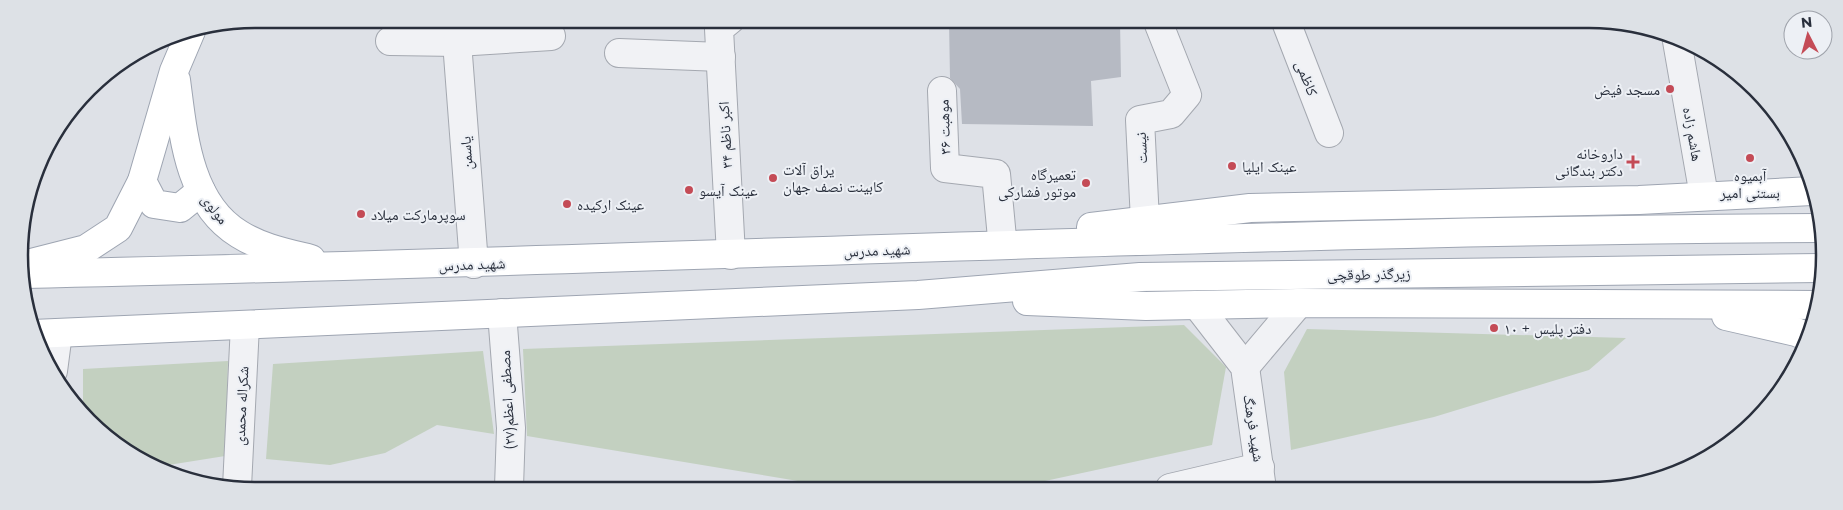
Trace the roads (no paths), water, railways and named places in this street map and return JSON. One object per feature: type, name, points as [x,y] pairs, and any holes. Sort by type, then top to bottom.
[{"type":"main road","points":[[28,264],[86,249],[118,228],[142,181],[174,71],[189,37]]},
{"type":"main road","name":"مولوی","points":[[174,71],[185,144],[200,191],[220,220],[239,234],[268,248],[344,268]]},
{"type":"main road","points":[[142,181],[154,204],[180,208],[200,191]]},
{"type":"main road","points":[[1742,194],[1803,183]]},
{"type":"main road","points":[[921,248],[1250,208],[1704,196],[1806,191]]},
{"type":"main road","points":[[921,248],[1596,229],[1814,228]]},
{"type":"main road","name":"شهید مدرس","points":[[28,274],[344,268],[921,248]]},
{"type":"main road","name":"زیرگذر طوقچی","points":[[918,295],[1140,277],[1815,268]]},
{"type":"main road","points":[[46,334],[918,295],[1146,306],[1299,303],[1810,305]]},
{"type":"main road","points":[[1673,305],[1801,334]]},
{"type":"street","name":"۳۴ اکبر ناظم","points":[[720,28],[731,255]]},
{"type":"street","name":"نیست","points":[[1145,221],[1140,120],[1171,114],[1187,95],[1160,28]]},
{"type":"street","name":"کاظمی","points":[[1288,28],[1329,133]]},
{"type":"street","points":[[390,40],[457,42],[551,36]]},
{"type":"street","name":"یاسمن","points":[[457,42],[474,264]]},
{"type":"street","name":"هاشم زاده","points":[[1679,47],[1704,196]]},
{"type":"street","points":[[619,53],[721,57]]},
{"type":"street","name":"۳۶ موهبت","points":[[942,91],[945,168],[996,174],[1002,238]]},
{"type":"street","points":[[1245,367],[1299,303]]},
{"type":"street","name":"شهید فرهنگ","points":[[1197,305],[1245,367],[1261,478]]},
{"type":"street","name":"مصطفی اعظم(۲۷)","points":[[502,313],[511,428],[509,482]]},
{"type":"street","name":"شکراله محمدی","points":[[236,482],[244,325]]},
{"type":"street","points":[[46,334],[49,352]]},
{"type":"street","points":[[1225,482],[1261,478]]},
{"type":"place","name":"مسجد فیض","points":[[1670,89]]},
{"type":"place","name":"آبمیوه بستنی امیر","points":[[1750,158]]},
{"type":"place","name":"داروخانه دکتر بندگانی","points":[[1633,162]]},
{"type":"place","name":"عینک ایلیا","points":[[1232,166]]},
{"type":"place","name":"یراق آلات کابینت نصف جهان","points":[[773,178]]},
{"type":"place","name":"تعمیرگاه موتور فشارکی","points":[[1086,183]]},
{"type":"place","name":"عینک آیسو","points":[[689,190]]},
{"type":"place","name":"عینک ارکیده","points":[[567,204]]},
{"type":"place","name":"سوپرمارکت میلاد","points":[[361,214]]},
{"type":"place","name":"دفتر پلیس + ۱۰","points":[[1494,328]]}]
